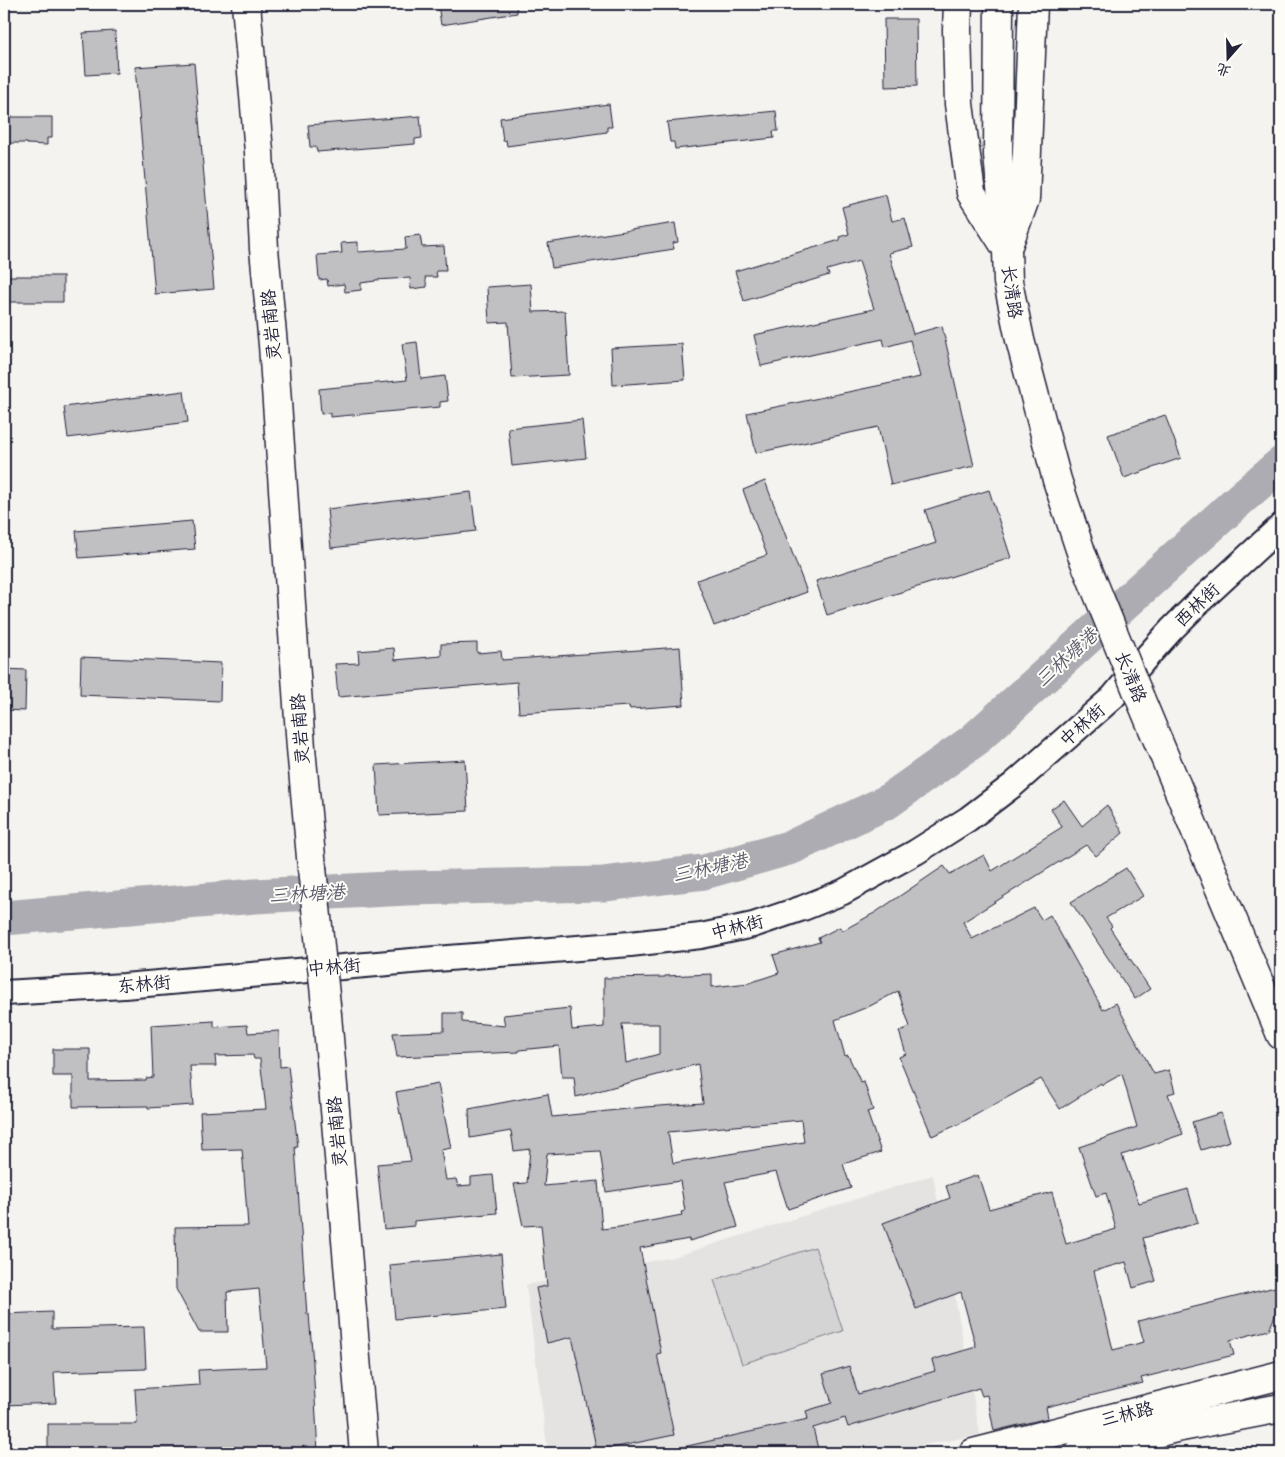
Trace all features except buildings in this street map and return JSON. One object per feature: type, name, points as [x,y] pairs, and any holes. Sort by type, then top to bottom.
[{"type":"main road","name":"灵岩南路","points":[[246,4],[259,152],[264,249],[274,355],[301,748],[328,1015],[364,1453]]},
{"type":"main road","name":"长清路","points":[[958,4],[959,104],[971,193],[1007,250]]},
{"type":"main road","name":"长清路","points":[[1007,250],[1025,199],[1033,4]]},
{"type":"main road","name":"长清路","points":[[999,12],[998,155],[1007,250],[1008,282],[1020,340],[1057,480],[1130,694],[1281,1035]]},
{"type":"main road","name":"三林路","points":[[973,1453],[1281,1375]]},
{"type":"main road","name":"三林路","points":[[1080,1453],[1176,1428],[1281,1408]]},
{"type":"street","name":"西林街","points":[[1130,694],[1143,661],[1202,599],[1281,526]]},
{"type":"street","name":"中林街","points":[[283,972],[630,944],[701,936],[753,925],[795,911],[851,888],[916,852],[968,819],[1059,746],[1130,694]]},
{"type":"street","name":"东林街","points":[[4,993],[124,986],[283,972]]},
{"type":"shaded area","points":[[933,1175],[980,1435],[877,1453],[548,1453],[526,1285],[673,1257]]},
{"type":"shaded area","points":[[815,1247],[843,1331],[742,1364],[714,1280]]},
{"type":"waterway","name":"三林塘港","points":[[4,918],[255,896],[407,888],[604,884],[704,872],[792,847],[887,802],[973,741],[1281,464]]}]
